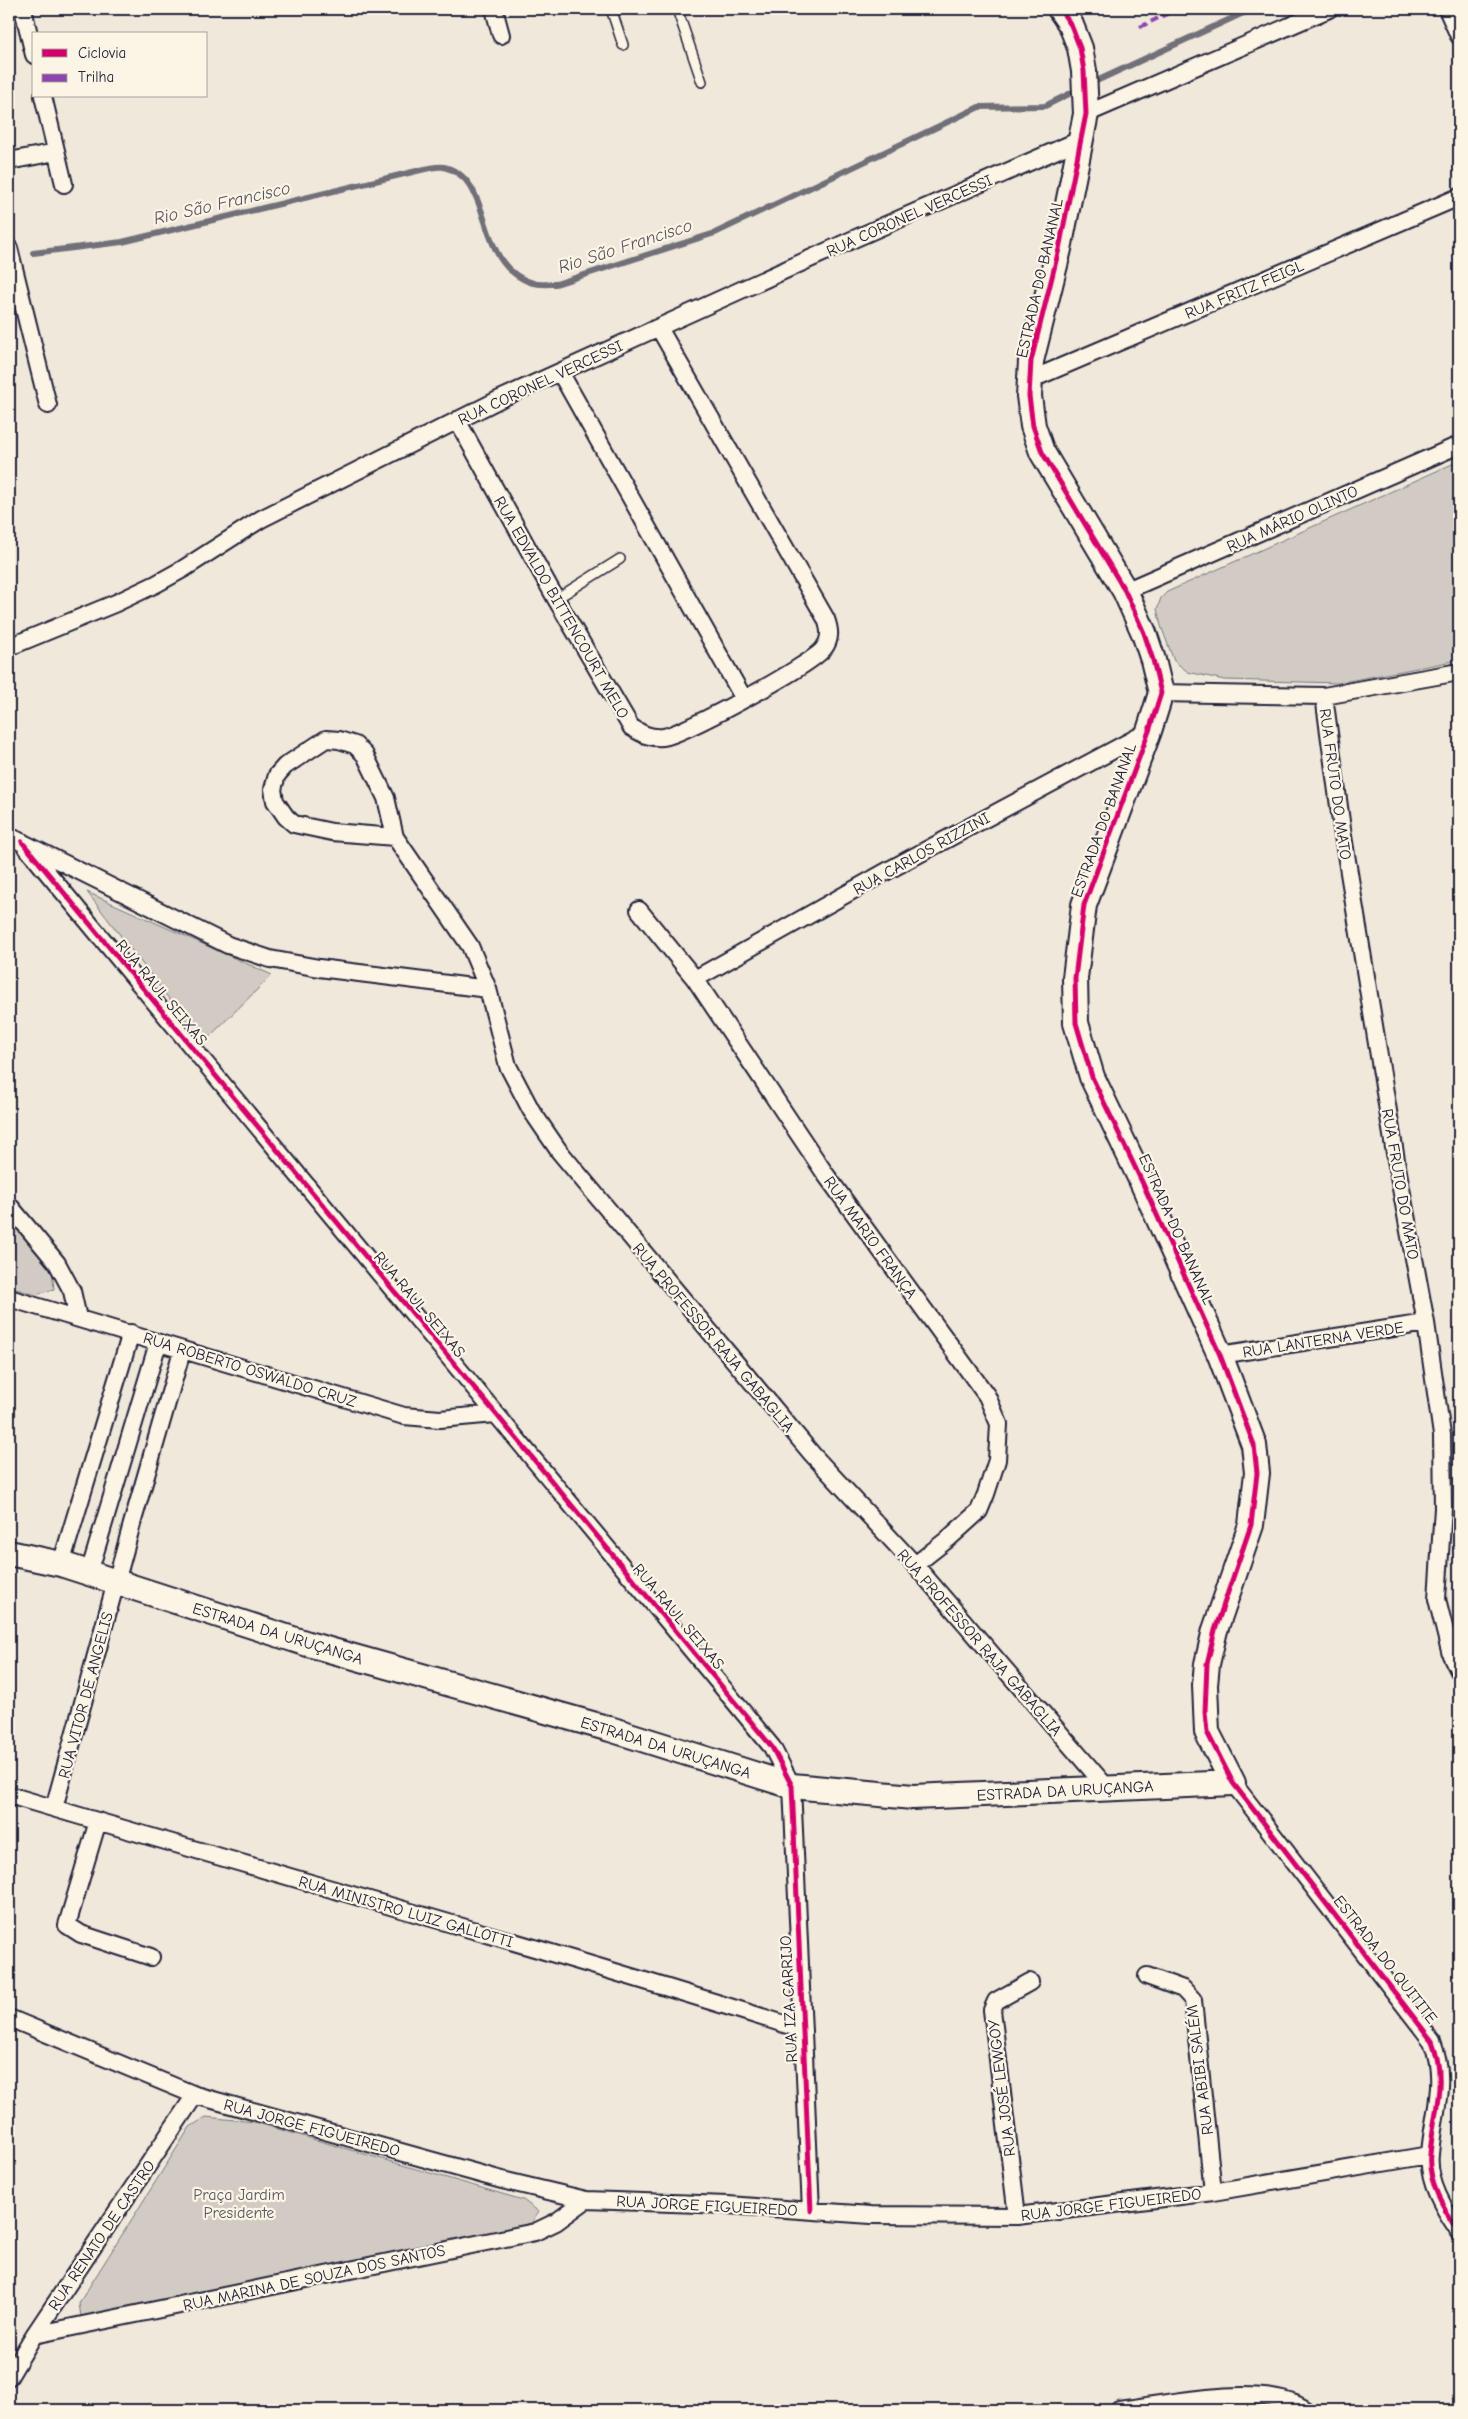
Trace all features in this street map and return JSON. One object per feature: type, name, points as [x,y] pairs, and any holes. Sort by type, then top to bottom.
[{"type":"street","points":[[23,9],[32,47]]},
{"type":"street","points":[[494,9],[501,35]]},
{"type":"street","name":"ESTRADA DO BANANAL","points":[[1060,9],[1071,25],[1080,48],[1084,71],[1086,110],[1082,139],[1059,249],[1031,361],[1029,396],[1033,426],[1042,452],[1125,591],[1153,660],[1160,693],[1149,731],[1084,905],[1075,978],[1076,1023],[1092,1077],[1143,1184],[1220,1355],[1254,1445],[1257,1473],[1251,1525],[1215,1630],[1207,1664],[1205,1685],[1207,1732],[1234,1783]]},
{"type":"street","points":[[1086,110],[1329,9]]},
{"type":"street","points":[[1447,9],[1459,36]]},
{"type":"street","points":[[43,98],[64,184]]},
{"type":"street","name":"RUA CORONEL VERCESSI","points":[[9,647],[116,603],[156,584],[261,519],[457,420],[856,238],[1082,139]]},
{"type":"street","points":[[9,161],[56,152]]},
{"type":"street","name":"RUA FRITZ FEIGL","points":[[1030,380],[1459,197]]},
{"type":"street","points":[[9,248],[48,405]]},
{"type":"street","name":"RUA EDVALDO BITTENCOURT MELO","points":[[457,420],[556,599],[631,727],[645,737],[664,737],[744,699],[811,660],[823,650],[829,641],[830,629],[762,504],[659,328]]},
{"type":"street","points":[[560,372],[744,699]]},
{"type":"street","name":"RUA MÁRIO OLINTO","points":[[1125,591],[1459,445]]},
{"type":"street","points":[[1160,693],[1324,696],[1459,672]]},
{"type":"street","name":"RUA FRUTO DO MATO","points":[[1324,696],[1356,912],[1398,1172],[1426,1323],[1442,1435],[1443,1508],[1437,1599],[1451,1655],[1459,1671]]},
{"type":"street","name":"RUA CARLOS RIZZINI","points":[[695,979],[889,870],[1149,731]]},
{"type":"street","name":"RUA PROFESSOR RAJA GABAGLIA","points":[[395,837],[332,832],[294,824],[286,817],[275,801],[273,789],[277,775],[285,766],[326,739],[339,740],[355,745],[365,755],[386,798],[395,837],[470,946],[488,989],[508,1066],[531,1110],[559,1151],[812,1454],[915,1565],[1108,1788]]},
{"type":"street","points":[[15,839],[228,945],[270,959],[319,968],[488,989]]},
{"type":"street","name":"RUA RAUL SEIXAS","points":[[15,839],[772,1747],[792,1786]]},
{"type":"street","name":"RUA MARIO FRANÇA","points":[[640,910],[695,979],[826,1175],[987,1396],[999,1424],[997,1460],[979,1511],[948,1540],[915,1565]]},
{"type":"street","points":[[9,1205],[57,1263],[72,1291],[78,1318]]},
{"type":"street","name":"RUA ROBERTO OSWALDO CRUZ","points":[[9,1298],[404,1416],[440,1419],[495,1414]]},
{"type":"street","name":"RUA LANTERNA VERDE","points":[[1220,1355],[1426,1323]]},
{"type":"street","points":[[62,1564],[130,1333]]},
{"type":"street","points":[[89,1574],[158,1342]]},
{"type":"street","points":[[116,1582],[182,1351]]},
{"type":"street","name":"ESTRADA DA URUÇANGA","points":[[9,1553],[62,1564],[308,1644],[610,1729],[792,1786],[913,1797],[1234,1783]]},
{"type":"street","name":"RUA VITOR DE ANGELIS","points":[[54,1808],[116,1582]]},
{"type":"street","name":"ESTRADA DO QUITITE","points":[[1234,1783],[1432,2041],[1439,2058],[1440,2082],[1429,2155],[1433,2182],[1443,2208],[1459,2231]]},
{"type":"street","name":"RUA IZA CARRIJO","points":[[792,1786],[811,2211]]},
{"type":"street","name":"RUA MINISTRO LUIZ GALLOTTI","points":[[9,1795],[575,1960],[803,2030]]},
{"type":"street","points":[[98,1821],[67,1925],[81,1934],[151,1957]]},
{"type":"street","name":"RUA ABIBI SALÉM","points":[[1146,1976],[1184,1989],[1192,2000],[1213,2192]]},
{"type":"street","name":"RUA JOSÉ LEWGOY","points":[[1017,2216],[992,2010],[996,2000],[1030,1982]]},
{"type":"street","name":"RUA JORGE FIGUEIREDO","points":[[9,2018],[195,2095],[502,2180],[586,2200],[728,2204],[811,2211],[899,2215],[1017,2216],[1213,2192],[1429,2155]]},
{"type":"street","name":"RUA RENATO DE CASTRO","points":[[9,2377],[34,2335],[195,2095]]},
{"type":"street","name":"RUA MARINA DE SOUZA DOS SANTOS","points":[[34,2335],[535,2232],[556,2222],[586,2200]]},
{"type":"street","points":[[1119,2410],[1254,2395],[1297,2404],[1306,2410]]},
{"type":"lane","points":[[611,9],[623,45]]},
{"type":"lane","points":[[678,9],[702,82]]},
{"type":"lane","points":[[556,599],[620,559]]},
{"type":"green space","points":[[1459,461],[1459,660],[1338,683],[1224,680],[1188,672],[1174,661],[1157,609],[1161,598],[1167,592]]},
{"type":"green space","points":[[87,892],[272,975],[203,1043]]},
{"type":"green space","points":[[9,1220],[52,1269],[54,1289],[36,1295],[9,1287]]},
{"type":"green space","name":"Praça Jardim Presidente","points":[[206,2117],[254,2122],[523,2200],[539,2212],[528,2228],[81,2317],[79,2303],[190,2127]]},
{"type":"waterway","name":"Rio São Francisco","points":[[1090,84],[1252,9]]},
{"type":"waterway","name":"Rio São Francisco","points":[[33,253],[122,242],[425,169],[444,167],[461,175],[472,188],[492,242],[501,259],[514,273],[535,284],[556,284],[715,233],[979,107],[1045,106],[1081,88]]},
{"type":"marked path","points":[[1140,27],[1177,9]]},
{"type":"cycle path","points":[[1060,9],[1071,25],[1080,48],[1084,71],[1086,114],[1059,249],[1031,361],[1029,396],[1033,426],[1042,452],[1125,591],[1144,633],[1161,693],[1149,731],[1084,905],[1075,978],[1076,1023],[1092,1077],[1143,1184],[1220,1355],[1254,1445],[1257,1473],[1251,1525],[1215,1630],[1207,1664],[1205,1712],[1207,1732],[1233,1783],[1432,2041],[1437,2056],[1439,2084],[1430,2154],[1431,2175],[1442,2204],[1459,2231]]},
{"type":"cycle path","points":[[22,842],[772,1747],[792,1786],[811,2211]]}]
